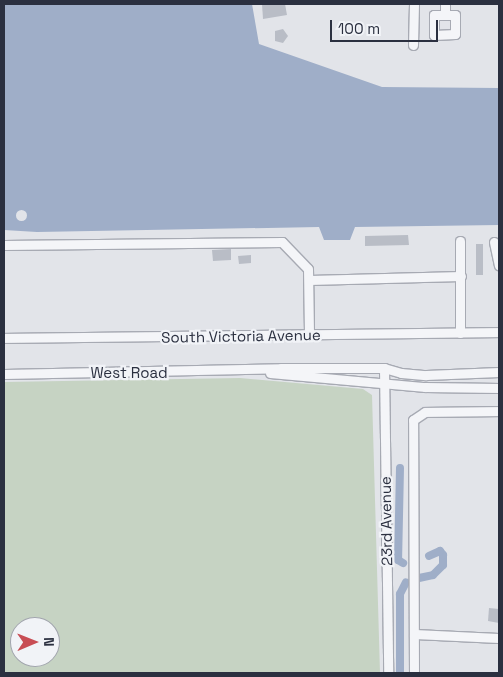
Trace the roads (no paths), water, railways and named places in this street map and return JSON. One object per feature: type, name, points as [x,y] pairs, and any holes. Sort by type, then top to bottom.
[{"type":"street","points":[[413,45],[414,4]]},
{"type":"street","points":[[445,4],[445,15]]},
{"type":"street","points":[[460,240],[460,333]]},
{"type":"street","points":[[4,245],[278,241],[288,246],[306,265],[309,280],[309,335]]},
{"type":"street","points":[[494,242],[499,264]]},
{"type":"street","points":[[309,280],[460,276]]},
{"type":"street","name":"South Victoria Avenue","points":[[4,338],[499,332]]},
{"type":"street","name":"South Victoria Avenue","points":[[478,333],[499,337]]},
{"type":"street","name":"West Road","points":[[4,374],[384,368],[401,374],[426,375],[499,372]]},
{"type":"street","name":"23rd Avenue","points":[[384,368],[388,673]]},
{"type":"street","name":"West Road","points":[[255,371],[384,384],[499,388]]},
{"type":"street","points":[[372,383],[384,399]]},
{"type":"street","points":[[414,673],[411,429],[416,417],[432,412],[499,411]]},
{"type":"street","points":[[414,634],[499,638]]},
{"type":"water","points":[[4,4],[252,4],[259,44],[382,87],[499,88],[499,225],[355,227],[350,240],[324,240],[319,227],[37,232],[4,230]]},
{"type":"waterway","points":[[400,468],[398,560],[403,563]]},
{"type":"waterway","points":[[419,578],[433,575],[443,565],[443,555],[440,551],[429,556]]},
{"type":"waterway","points":[[400,673],[400,594],[406,582]]}]
